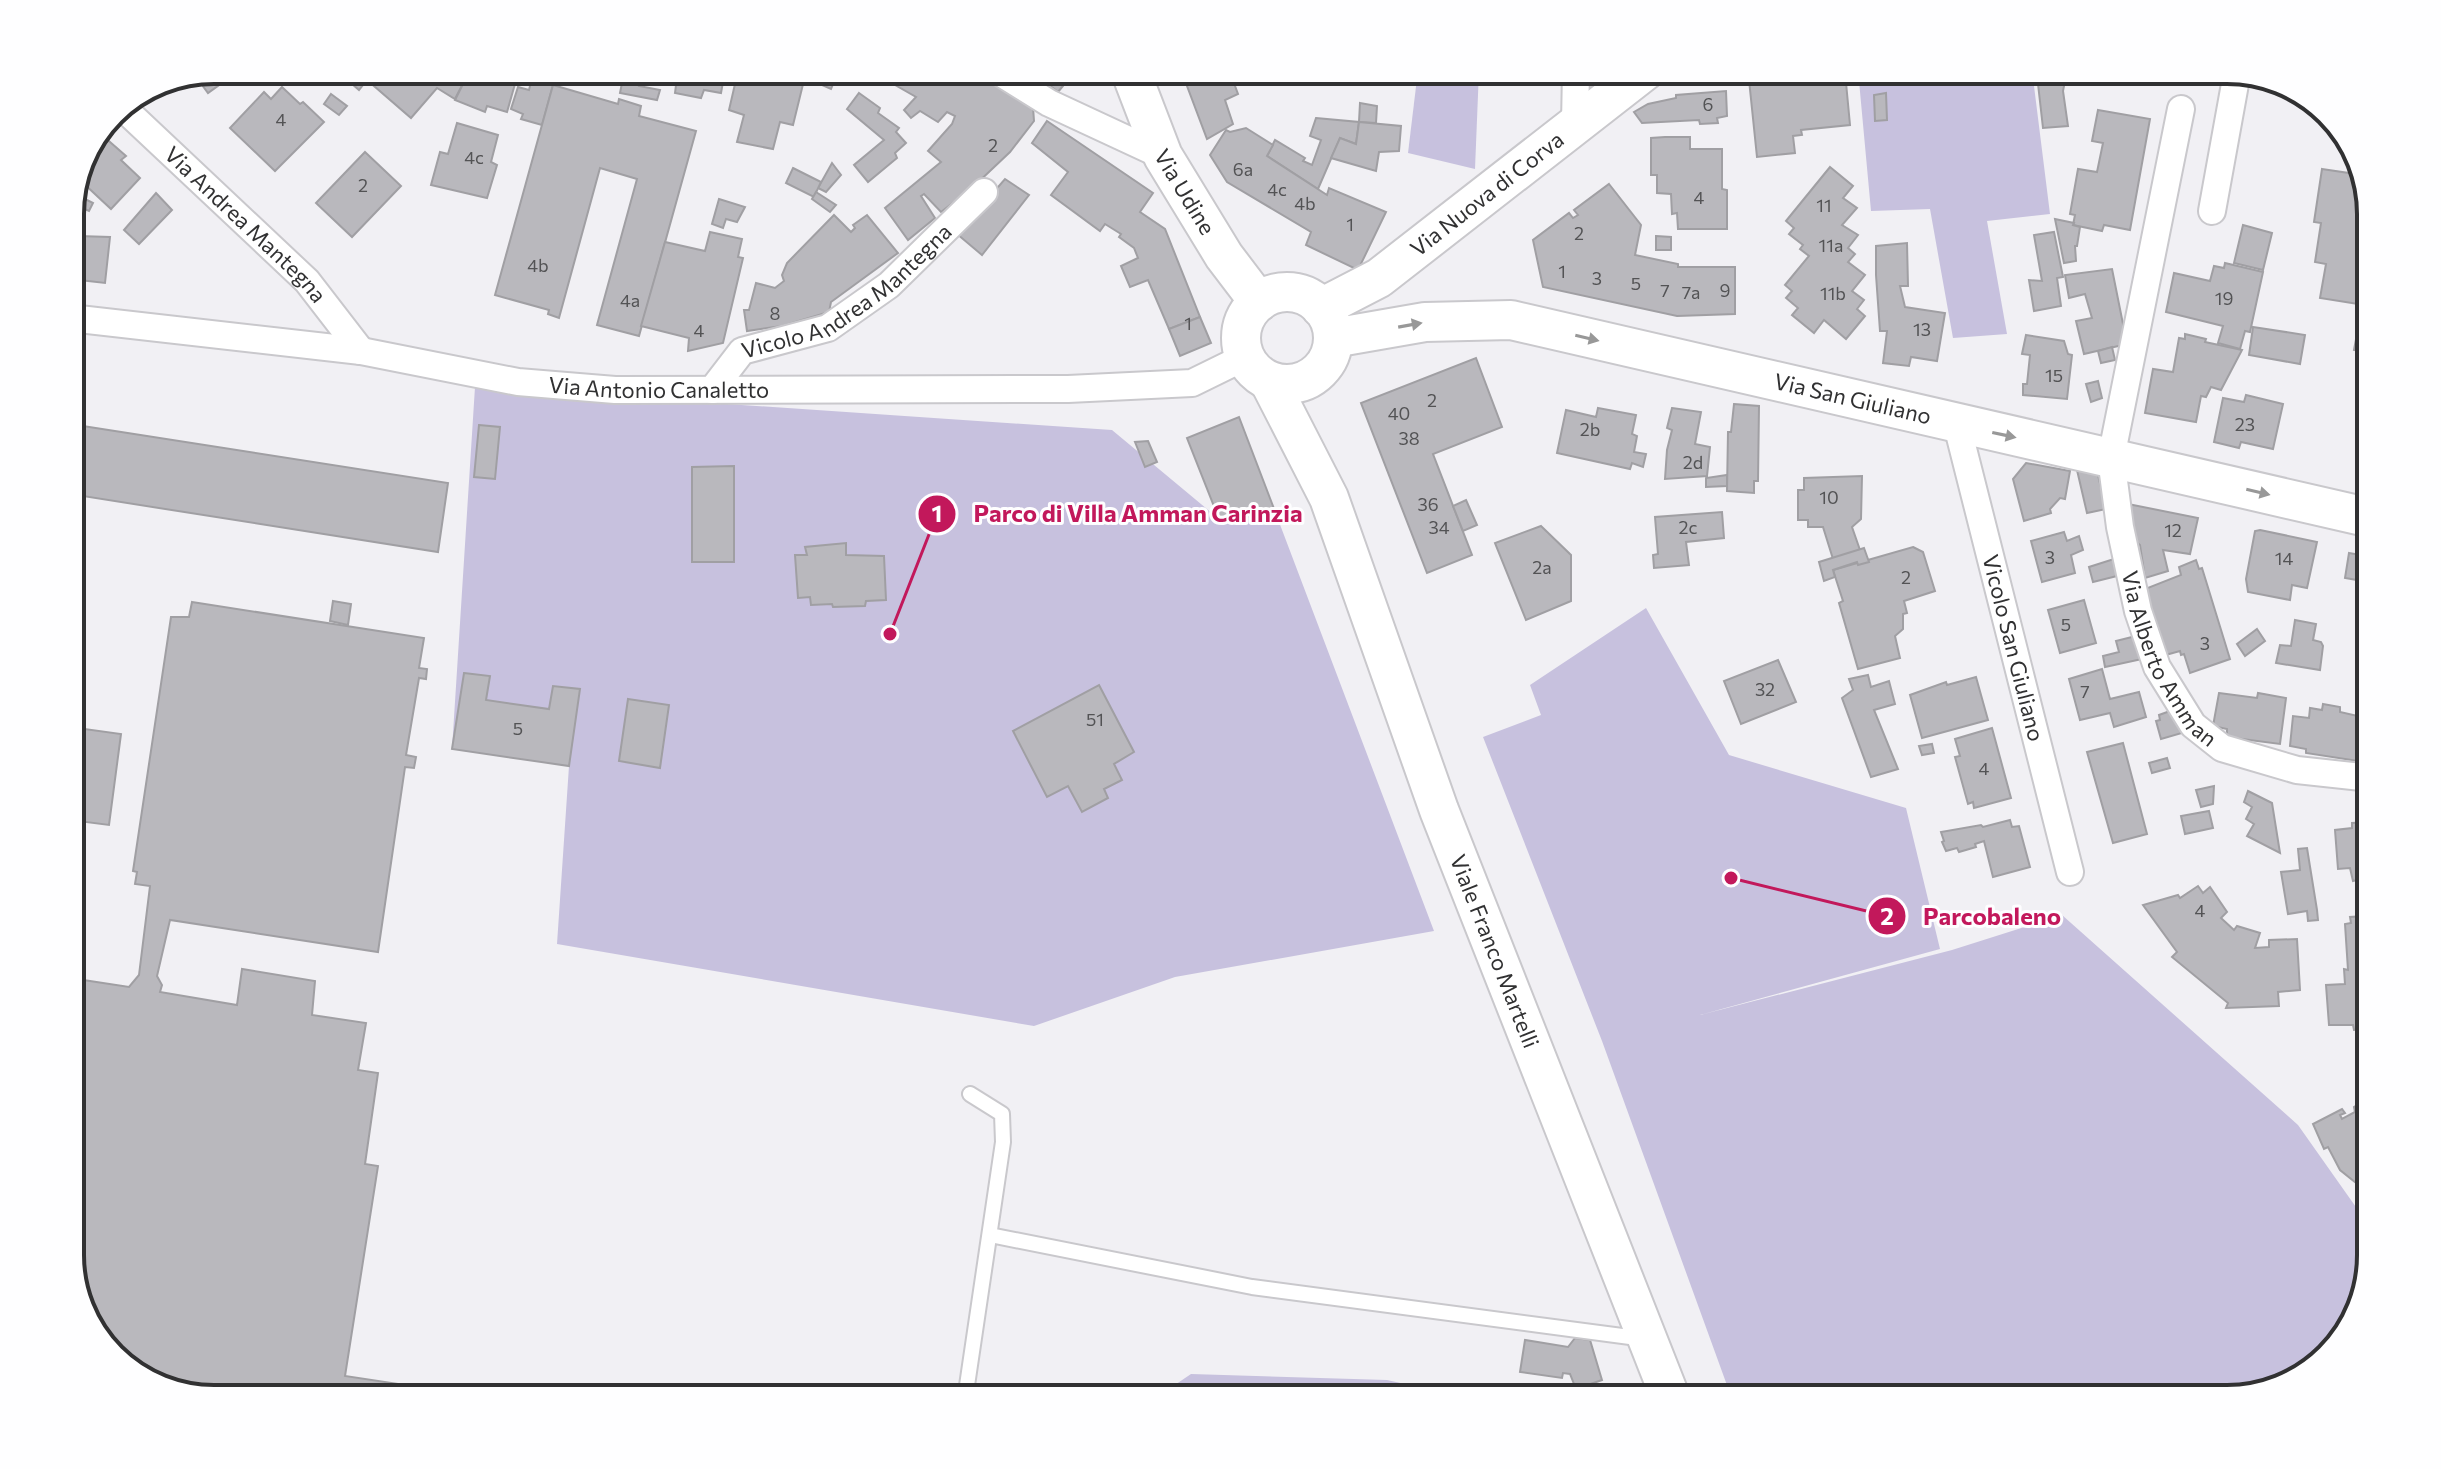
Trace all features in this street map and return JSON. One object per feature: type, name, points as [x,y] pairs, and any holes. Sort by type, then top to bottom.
[{"type":"main road","name":"Via Udine","points":[[1135,84],[1163,156],[1224,256],[1259,302]]},
{"type":"main road","name":"Via Nuova di Corva","points":[[1327,323],[1379,278],[1628,84]]},
{"type":"main road","points":[[1278,293],[1303,296],[1327,323],[1330,355],[1325,365],[1308,379],[1295,384],[1257,369],[1242,347],[1242,329],[1250,311],[1259,302],[1278,293]]},
{"type":"main road","name":"Via San Giuliano","points":[[1327,323],[1511,320],[2357,515]]},
{"type":"main road","name":"Viale Franco Martelli","points":[[1257,369],[1329,498]]},
{"type":"main road","name":"Viale Franco Martelli","points":[[1308,379],[1329,498],[1439,810],[1665,1385]]},
{"type":"street","points":[[1018,84],[1049,103],[1163,156]]},
{"type":"street","points":[[1575,124],[1576,84]]},
{"type":"street","points":[[2212,211],[2235,84]]},
{"type":"street","name":"Via Alberto Amman","points":[[2181,109],[2111,458],[2120,527],[2138,611],[2157,667],[2193,725],[2222,748],[2297,770],[2357,776]]},
{"type":"street","name":"Via Andrea Mantegna","points":[[130,115],[307,281],[361,351]]},
{"type":"street","name":"Vicolo Andrea Mantegna","points":[[712,390],[742,351],[828,328],[889,285],[984,192]]},
{"type":"street","name":"Via Antonio Canaletto","points":[[84,320],[361,351],[518,382],[615,390],[1068,389],[1192,383],[1257,369]]},
{"type":"street","name":"Vicolo San Giuliano","points":[[1957,425],[2070,872]]},
{"type":"lane","points":[[967,1385],[1003,1142],[1002,1114],[970,1094]]},
{"type":"lane","points":[[990,1235],[1252,1287],[1647,1339]]},
{"type":"shaded area","points":[[1416,84],[1478,84],[1475,169],[1408,153]]},
{"type":"shaded area","points":[[1859,84],[2034,84],[2050,214],[1987,221],[2007,334],[1953,338],[1930,209],[1871,211]]},
{"type":"shaded area","points":[[475,387],[1112,430],[1219,519],[1276,514],[1434,931],[1175,977],[1034,1026],[557,944],[569,766],[452,749]]},
{"type":"shaded area","points":[[1646,608],[1729,755],[1906,808],[1940,949],[1700,1015],[1952,950],[2062,915],[2298,1125],[2357,1209],[2353,1289],[2340,1320],[2330,1334],[2292,1368],[2261,1381],[2244,1384],[1727,1385],[1602,1041],[1483,737],[1541,715],[1530,685]]},
{"type":"shaded area","points":[[1191,1374],[1387,1380],[1409,1385],[1175,1385]]},
{"type":"building","points":[[221,84],[208,93],[202,85]]},
{"type":"building","points":[[372,84],[463,84],[455,99],[437,88],[411,118]]},
{"type":"building","points":[[463,84],[515,84],[507,112],[487,106],[485,112],[455,100]]},
{"type":"building","points":[[530,84],[553,85],[542,125],[521,119],[523,114],[511,109],[518,87],[529,90]]},
{"type":"building","points":[[622,84],[639,84],[660,90],[657,100],[620,93]]},
{"type":"building","points":[[676,84],[723,84],[721,93],[704,90],[701,98],[675,93]]},
{"type":"building","points":[[735,84],[803,84],[793,125],[780,122],[773,149],[737,142],[744,115],[729,110]]},
{"type":"building","points":[[893,84],[992,84],[1033,107],[1034,121],[1010,152],[941,212],[924,194],[921,196],[935,218],[908,240],[885,208],[941,162],[928,151],[952,124],[955,116],[947,112],[938,122],[920,111],[911,118],[904,110],[916,97]]},
{"type":"building","points":[[1048,84],[1065,84],[1058,92]]},
{"type":"building","points":[[1186,84],[1234,84],[1238,94],[1225,100],[1233,124],[1207,139]]},
{"type":"building","points":[[1749,84],[1846,84],[1850,125],[1801,130],[1802,135],[1793,136],[1795,153],[1757,157]]},
{"type":"building","points":[[2038,84],[2064,84],[2068,126],[2043,128]]},
{"type":"building","points":[[553,85],[618,104],[619,99],[641,106],[639,116],[696,131],[639,336],[597,325],[637,179],[600,168],[559,318],[548,314],[549,310],[495,295]]},
{"type":"building","points":[[282,87],[324,122],[275,171],[230,128],[264,92],[271,99]]},
{"type":"building","points":[[1726,91],[1727,116],[1717,118],[1718,123],[1700,124],[1699,120],[1642,123],[1634,112],[1648,104],[1676,98],[1676,95]]},
{"type":"building","points":[[859,93],[880,108],[878,113],[899,128],[896,132],[906,143],[895,153],[897,158],[868,182],[854,165],[884,140],[847,109]]},
{"type":"building","points":[[1886,93],[1887,120],[1875,121],[1874,95]]},
{"type":"building","points":[[331,94],[347,106],[339,115],[324,104]]},
{"type":"building","points":[[1360,103],[1377,106],[1376,123],[1359,122]]},
{"type":"building","points":[[2098,110],[2150,119],[2130,230],[2104,225],[2102,231],[2073,225],[2075,215],[2070,214],[2078,169],[2097,172],[2103,143],[2092,141]]},
{"type":"building","points":[[1316,118],[1359,122],[1356,144],[1340,138],[1318,189],[1267,156],[1275,140],[1312,165],[1321,140],[1310,136]]},
{"type":"building","points":[[1047,121],[1153,193],[1140,212],[1165,229],[1200,317],[1169,329],[1148,280],[1130,287],[1121,266],[1138,258],[1134,248],[1119,237],[1121,234],[1105,224],[1100,231],[1051,195],[1068,172],[1032,143]]},
{"type":"building","points":[[1359,122],[1401,126],[1399,151],[1379,152],[1376,171],[1331,158],[1340,138],[1356,144]]},
{"type":"building","points":[[457,123],[498,135],[491,162],[497,165],[487,198],[431,185],[440,152],[448,154]]},
{"type":"building","points":[[1246,128],[1273,145],[1267,156],[1327,195],[1329,188],[1386,212],[1358,270],[1306,245],[1311,232],[1227,182],[1210,155],[1226,130]]},
{"type":"building","points":[[1690,137],[1690,149],[1722,149],[1722,189],[1727,190],[1727,229],[1678,229],[1677,213],[1672,214],[1671,194],[1657,193],[1657,175],[1651,175],[1651,138]]},
{"type":"building","points":[[108,140],[126,156],[121,160],[140,178],[111,209],[87,187],[97,157]]},
{"type":"building","points":[[365,152],[401,186],[352,237],[316,203]]},
{"type":"building","points":[[832,163],[841,175],[826,192],[818,188]]},
{"type":"building","points":[[1830,167],[1853,186],[1843,198],[1857,208],[1842,225],[1858,235],[1848,248],[1855,254],[1848,262],[1865,275],[1852,291],[1864,300],[1857,309],[1865,316],[1846,339],[1824,320],[1814,333],[1792,315],[1798,308],[1786,298],[1792,291],[1785,285],[1809,256],[1800,249],[1803,245],[1789,234],[1794,228],[1786,221]]},
{"type":"building","points":[[793,168],[821,182],[814,197],[786,183]]},
{"type":"building","points":[[2322,169],[2350,173],[2357,206],[2357,304],[2320,298],[2326,264],[2315,262],[2321,223],[2314,222]]},
{"type":"building","points":[[1005,179],[1029,195],[982,255],[957,234]]},
{"type":"building","points":[[1609,184],[1641,225],[1635,255],[1678,264],[1678,267],[1735,267],[1735,314],[1677,316],[1543,287],[1533,240],[1569,213],[1573,218],[1578,215],[1574,210]]},
{"type":"building","points":[[816,192],[836,205],[830,212],[812,199]]},
{"type":"building","points":[[156,193],[172,210],[139,244],[124,230]]},
{"type":"building","points":[[85,199],[93,203],[89,211],[84,209]]},
{"type":"building","points":[[719,199],[745,207],[737,222],[726,219],[723,228],[712,224]]},
{"type":"building","points":[[834,215],[851,232],[855,228],[853,225],[867,215],[898,253],[831,302],[829,312],[782,326],[747,331],[744,310],[749,310],[756,283],[775,288],[784,281],[782,275],[787,263]]},
{"type":"building","points":[[2055,219],[2080,227],[2075,246],[2076,261],[2064,263]]},
{"type":"building","points":[[2243,225],[2272,233],[2263,270],[2234,263]]},
{"type":"building","points":[[710,232],[742,239],[738,257],[743,258],[723,343],[688,351],[689,338],[641,326],[665,242],[705,251]]},
{"type":"building","points":[[2054,232],[2063,277],[2057,278],[2061,306],[2034,311],[2029,280],[2042,281],[2034,235]]},
{"type":"building","points":[[84,236],[110,237],[105,283],[84,281]]},
{"type":"building","points":[[1656,236],[1671,237],[1671,250],[1656,250]]},
{"type":"building","points":[[1907,243],[1908,286],[1900,286],[1905,307],[1945,313],[1937,361],[1911,357],[1909,366],[1883,363],[1887,331],[1880,331],[1876,275],[1876,246]]},
{"type":"building","points":[[2225,263],[2263,272],[2250,332],[2245,331],[2240,349],[2218,343],[2223,326],[2166,312],[2174,273],[2210,281],[2214,266],[2224,268]]},
{"type":"building","points":[[2112,269],[2127,344],[2084,354],[2076,321],[2092,318],[2085,294],[2069,298],[2065,275]]},
{"type":"building","points":[[1200,317],[1211,343],[1180,356],[1169,329]]},
{"type":"building","points":[[2253,327],[2305,335],[2300,364],[2249,355]]},
{"type":"building","points":[[2185,334],[2242,350],[2221,390],[2211,387],[2206,397],[2201,396],[2196,422],[2145,413],[2153,369],[2173,372],[2179,338],[2185,339]]},
{"type":"building","points":[[2026,335],[2064,341],[2068,354],[2072,355],[2067,399],[2023,395],[2030,355],[2022,354]]},
{"type":"building","points":[[2112,347],[2115,360],[2101,363],[2098,351]]},
{"type":"building","points":[[1476,358],[1502,427],[1433,454],[1472,555],[1427,573],[1361,403]]},
{"type":"building","points":[[2098,381],[2102,398],[2091,402],[2086,384]]},
{"type":"building","points":[[2246,395],[2283,404],[2273,449],[2241,442],[2239,448],[2214,442],[2223,398],[2244,402]]},
{"type":"building","points":[[1734,404],[1759,406],[1758,481],[1754,481],[1754,493],[1727,491],[1728,432],[1731,432]]},
{"type":"building","points":[[1598,408],[1636,415],[1632,434],[1637,436],[1634,452],[1646,454],[1643,467],[1632,463],[1630,469],[1557,453],[1566,410],[1596,417]]},
{"type":"building","points":[[1672,408],[1701,412],[1695,444],[1710,447],[1707,476],[1665,479],[1672,430],[1667,428]]},
{"type":"building","points":[[1239,417],[1276,514],[1219,519],[1187,438]]},
{"type":"building","points":[[479,425],[500,427],[495,479],[474,477]]},
{"type":"building","points":[[84,426],[448,483],[438,552],[84,496]]},
{"type":"building","points":[[1148,441],[1157,462],[1145,467],[1135,442]]},
{"type":"building","points":[[2026,463],[2070,471],[2065,499],[2060,498],[2050,509],[2051,513],[2024,521],[2013,479]]},
{"type":"building","points":[[734,466],[734,562],[692,562],[692,467]]},
{"type":"building","points":[[2077,470],[2098,475],[2106,509],[2087,513]]},
{"type":"building","points":[[1727,475],[1727,486],[1706,487],[1706,478]]},
{"type":"building","points":[[1862,476],[1861,519],[1852,527],[1860,550],[1833,559],[1823,527],[1808,527],[1808,520],[1798,520],[1798,490],[1804,490],[1804,478]]},
{"type":"building","points":[[1466,500],[1477,525],[1463,531],[1453,506]]},
{"type":"building","points":[[2128,504],[2198,518],[2190,554],[2163,550],[2168,571],[2145,578],[2140,545],[2135,541]]},
{"type":"building","points":[[1722,512],[1724,538],[1686,542],[1689,565],[1654,568],[1653,555],[1658,554],[1655,517]]},
{"type":"building","points":[[1541,526],[1571,555],[1571,601],[1526,620],[1495,543]]},
{"type":"building","points":[[2255,531],[2317,542],[2307,588],[2292,585],[2290,600],[2248,592],[2246,579]]},
{"type":"building","points":[[2064,532],[2067,541],[2079,536],[2083,550],[2071,555],[2075,573],[2042,582],[2031,541]]},
{"type":"building","points":[[846,543],[846,555],[884,556],[886,600],[866,601],[865,606],[833,607],[832,604],[811,605],[810,597],[798,598],[795,555],[807,555],[805,547]]},
{"type":"building","points":[[1913,547],[1923,552],[1935,591],[1904,601],[1907,613],[1903,614],[1903,629],[1895,636],[1900,658],[1858,669],[1833,570]]},
{"type":"building","points":[[1864,548],[1869,562],[1858,565],[1857,562],[1833,570],[1835,577],[1824,581],[1819,562]]},
{"type":"building","points":[[2349,553],[2357,554],[2357,580],[2345,578]]},
{"type":"building","points":[[2117,558],[2121,575],[2093,582],[2089,567]]},
{"type":"building","points":[[2196,560],[2199,569],[2202,568],[2230,659],[2190,673],[2184,654],[2181,655],[2180,651],[2162,656],[2145,589],[2181,575],[2179,567]]},
{"type":"building","points":[[2084,600],[2096,643],[2060,653],[2048,610]]},
{"type":"building","points":[[333,601],[351,604],[348,625],[330,621]]},
{"type":"building","points":[[192,602],[424,638],[419,668],[427,669],[426,679],[419,678],[406,755],[416,757],[414,768],[405,767],[378,952],[170,920],[157,976],[162,985],[160,992],[237,1005],[242,969],[315,981],[312,1015],[366,1023],[358,1070],[378,1073],[365,1164],[378,1166],[345,1376],[405,1385],[214,1385],[180,1381],[149,1368],[122,1347],[101,1320],[86,1280],[84,980],[129,987],[139,975],[150,886],[135,884],[137,872],[133,871],[171,617],[189,617]]},
{"type":"building","points":[[2295,620],[2316,624],[2313,640],[2321,642],[2323,646],[2320,670],[2276,663],[2280,645],[2291,646]]},
{"type":"building","points":[[2257,629],[2265,641],[2245,656],[2237,644]]},
{"type":"building","points":[[2136,636],[2142,659],[2105,667],[2103,656],[2119,652],[2116,641]]},
{"type":"building","points":[[1778,660],[1796,702],[1741,724],[1724,681]]},
{"type":"building","points":[[2102,669],[2110,699],[2139,692],[2146,717],[2114,727],[2110,713],[2080,720],[2069,679]]},
{"type":"building","points":[[464,673],[490,676],[486,700],[549,709],[553,686],[580,689],[569,766],[452,749]]},
{"type":"building","points":[[1868,675],[1871,687],[1889,681],[1895,704],[1874,710],[1898,769],[1871,777],[1842,698],[1853,690],[1849,679]]},
{"type":"building","points":[[1976,677],[1988,720],[1922,738],[1910,695],[1946,682],[1947,685]]},
{"type":"building","points":[[1099,685],[1134,752],[1114,764],[1122,780],[1104,789],[1108,798],[1082,812],[1068,786],[1047,797],[1013,731]]},
{"type":"building","points":[[2219,693],[2257,698],[2258,693],[2286,698],[2280,744],[2227,737],[2227,729],[2213,726]]},
{"type":"building","points":[[628,699],[669,705],[660,768],[619,761]]},
{"type":"building","points":[[2323,704],[2340,707],[2340,712],[2357,716],[2357,761],[2306,753],[2306,749],[2290,746],[2293,716],[2309,718],[2310,708],[2322,710]]},
{"type":"building","points":[[2170,711],[2182,733],[2161,739],[2156,721],[2160,720],[2159,715]]},
{"type":"building","points":[[1992,728],[2011,798],[1974,808],[1973,802],[1968,804],[1955,757],[1960,756],[1955,739]]},
{"type":"building","points":[[84,729],[121,734],[109,825],[84,822]]},
{"type":"building","points":[[2123,743],[2147,834],[2113,843],[2087,752]]},
{"type":"building","points":[[1932,744],[1934,753],[1922,755],[1919,746]]},
{"type":"building","points":[[2167,758],[2170,768],[2152,773],[2149,763]]},
{"type":"building","points":[[2214,786],[2213,804],[2201,807],[2196,790]]},
{"type":"building","points":[[2248,791],[2272,803],[2280,853],[2247,836],[2254,824],[2246,819],[2252,807],[2244,802]]},
{"type":"building","points":[[2209,811],[2213,828],[2185,834],[2181,816]]},
{"type":"building","points":[[2010,820],[2012,827],[2019,826],[2030,867],[1993,877],[1984,841],[1959,852],[1957,848],[1946,851],[1942,842],[1941,832]]},
{"type":"building","points":[[2352,823],[2357,823],[2357,880],[2353,881],[2350,868],[2338,869],[2335,830],[2352,828]]},
{"type":"building","points":[[2307,848],[2318,920],[2308,921],[2307,911],[2288,914],[2281,872],[2300,870],[2298,849]]},
{"type":"building","points":[[2198,886],[2203,893],[2210,887],[2227,912],[2221,918],[2234,930],[2237,926],[2260,933],[2255,948],[2269,947],[2269,940],[2297,939],[2300,990],[2278,992],[2279,1006],[2226,1008],[2228,1003],[2172,957],[2177,952],[2143,905],[2178,895],[2180,898]]},
{"type":"building","points":[[2350,917],[2357,917],[2357,1030],[2354,1030],[2353,1025],[2329,1025],[2326,985],[2345,984],[2344,969],[2348,970],[2345,924],[2351,923]]},
{"type":"building","points":[[2357,1105],[2357,1184],[2340,1170],[2328,1147],[2324,1149],[2313,1124],[2342,1109],[2345,1113],[2340,1115],[2342,1119],[2355,1112]]},
{"type":"building","points":[[1575,1338],[1590,1340],[1602,1380],[1574,1385],[1570,1374],[1563,1373],[1562,1378],[1520,1372],[1525,1340],[1568,1347]]},
{"type":"place","name":"Parco di Villa Amman Carinzia","points":[[890,634]]},
{"type":"place","name":"Parcobaleno","points":[[1731,878]]}]
